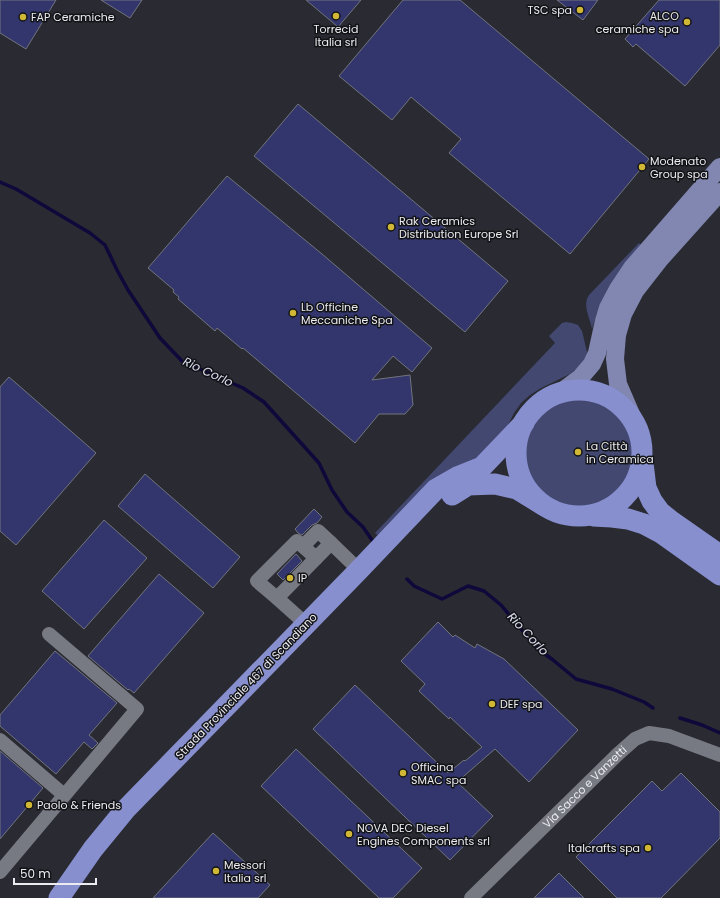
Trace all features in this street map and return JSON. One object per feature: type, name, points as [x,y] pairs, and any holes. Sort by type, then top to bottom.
[{"type":"highway","points":[[438,495],[457,477],[482,466],[524,423],[536,407],[548,398],[560,393],[577,390],[596,392],[612,399],[627,411],[637,428],[641,441],[646,488],[652,501],[660,512],[720,555]]},
{"type":"highway","points":[[524,423],[517,442],[517,462],[523,482],[531,494],[543,505]]},
{"type":"highway","points":[[589,516],[617,504],[630,491],[639,474],[642,459]]},
{"type":"highway","points":[[438,495],[468,485],[495,484],[517,489],[559,513],[576,516],[628,519],[644,524],[661,533],[720,575]]},
{"type":"highway","name":"Strada Provinciale 467 di Scandiano","points":[[149,791],[306,624],[359,570],[438,495]]},
{"type":"highway","name":"Strada Provinciale 467 di Scandiano","points":[[64,895],[93,849],[125,810],[149,791],[438,495]]},
{"type":"highway","points":[[46,898],[90,842],[133,796],[149,791]]},
{"type":"main road","points":[[560,393],[580,378],[592,364],[597,353],[608,308],[618,289],[632,268],[720,167]]},
{"type":"main road","points":[[637,428],[618,384],[615,359],[617,335],[623,314],[635,291],[660,259],[720,192]]},
{"type":"street","points":[[303,546],[318,531],[359,570]]},
{"type":"street","points":[[306,624],[257,580],[297,541],[316,558]]},
{"type":"street","points":[[277,598],[331,544]]},
{"type":"street","points":[[0,872],[137,709],[50,634]]},
{"type":"street","name":"Via Sacco e Vanzetti","points":[[471,898],[635,739],[650,733],[669,736],[720,755]]},
{"type":"street","points":[[0,740],[64,795]]},
{"type":"shaded area","points":[[639,243],[641,245],[597,313],[592,329],[586,307],[589,295]]},
{"type":"shaded area","points":[[566,322],[578,325],[582,331],[587,352],[586,358],[580,366],[570,374],[530,395],[521,403],[514,413],[502,437],[382,539],[375,533],[555,343],[549,336],[562,323]]},
{"type":"shaded area","points":[[579,397],[590,398],[600,402],[610,407],[618,414],[625,422],[630,432],[634,442],[634,464],[630,474],[625,484],[618,492],[610,499],[600,504],[590,508],[579,509],[568,508],[558,504],[548,499],[540,492],[533,484],[528,474],[524,464],[523,453],[524,442],[528,432],[533,422],[540,414],[548,407],[558,402],[568,398]]},
{"type":"building","name":"FAP Ceramiche","points":[[0,0],[56,0],[26,49],[0,33]]},
{"type":"building","name":"FAP Ceramiche","points":[[101,0],[142,0],[130,18]]},
{"type":"building","name":"Torrecid Italia srl","points":[[306,0],[361,0],[338,27]]},
{"type":"building","points":[[403,0],[460,0],[649,159],[570,254],[449,153],[461,139],[411,97],[392,120],[339,76]]},
{"type":"building","name":"TSC spa","points":[[557,0],[598,0],[583,20]]},
{"type":"building","name":"ALCO ceramiche spa","points":[[659,0],[720,0],[720,45],[685,86],[636,44],[633,47],[625,39]]},
{"type":"building","name":"Rak Ceramics Distribution Europe Srl","points":[[298,104],[508,281],[465,332],[254,156]]},
{"type":"building","name":"Lb Officine Meccaniche Spa","points":[[227,176],[322,254],[432,348],[412,372],[393,356],[372,380],[410,375],[413,405],[405,414],[379,414],[355,443],[243,348],[242,349],[217,328],[215,331],[178,299],[179,297],[173,292],[174,290],[148,268]]},
{"type":"building","points":[[9,377],[96,453],[16,545],[0,531],[0,387]]},
{"type":"building","points":[[145,474],[240,557],[213,588],[118,506]]},
{"type":"building","points":[[314,509],[322,517],[302,535],[298,533],[295,529]]},
{"type":"building","points":[[104,520],[147,558],[84,629],[42,591]]},
{"type":"building","points":[[296,554],[302,561],[283,580],[277,574]]},
{"type":"building","points":[[159,574],[204,613],[134,693],[129,689],[128,690],[88,656]]},
{"type":"building","points":[[438,622],[453,637],[455,635],[475,648],[477,644],[504,659],[578,730],[529,782],[495,749],[457,782],[493,816],[450,860],[313,729],[355,685],[448,773],[482,747],[419,691],[425,684],[401,661]]},
{"type":"building","points":[[55,651],[117,703],[89,735],[98,743],[92,749],[84,742],[56,774],[0,726],[0,715]]},
{"type":"building","name":"NOVA DEC Diesel Engines Components srl","points":[[296,749],[422,868],[393,898],[379,898],[261,786]]},
{"type":"building","points":[[0,751],[43,788],[0,839]]},
{"type":"building","name":"Italcrafts spa","points":[[681,773],[720,812],[720,838],[661,898],[617,898],[576,857],[652,781],[662,791]]},
{"type":"building","name":"Messori Italia srl","points":[[213,833],[270,885],[258,898],[153,898]]},
{"type":"building","points":[[559,873],[584,898],[534,898]]},
{"type":"waterway","name":"Rio Corlo","points":[[0,182],[16,189],[90,233],[105,245],[128,290],[160,338],[182,361],[243,388],[264,402],[319,463],[332,490],[347,512],[363,527],[374,543]]},
{"type":"waterway","name":"Rio Corlo","points":[[407,579],[414,586],[442,599],[468,586],[484,591],[501,605],[537,648],[576,679],[612,689],[644,702],[653,708]]},
{"type":"waterway","name":"Rio Corlo","points":[[680,718],[720,733]]},
{"type":"place","name":"TSC spa","points":[[580,10]]},
{"type":"place","name":"Torrecid Italia srl","points":[[336,16]]},
{"type":"place","name":"FAP Ceramiche","points":[[23,17]]},
{"type":"place","name":"ALCO ceramiche spa","points":[[687,22]]},
{"type":"place","name":"Modenato Group spa","points":[[642,167]]},
{"type":"place","name":"Rak Ceramics Distribution Europe Srl","points":[[391,227]]},
{"type":"place","name":"Lb Officine Meccaniche Spa","points":[[293,313]]},
{"type":"place","name":"La Città in Ceramica","points":[[578,452]]},
{"type":"place","name":"IP","points":[[290,578]]},
{"type":"place","name":"DEF spa","points":[[492,704]]},
{"type":"place","name":"Officina SMAC spa","points":[[403,773]]},
{"type":"place","name":"Paolo & Friends","points":[[29,805]]},
{"type":"place","name":"NOVA DEC Diesel Engines Components srl","points":[[349,834]]},
{"type":"place","name":"Italcrafts spa","points":[[648,848]]},
{"type":"place","name":"Messori Italia srl","points":[[216,871]]}]
